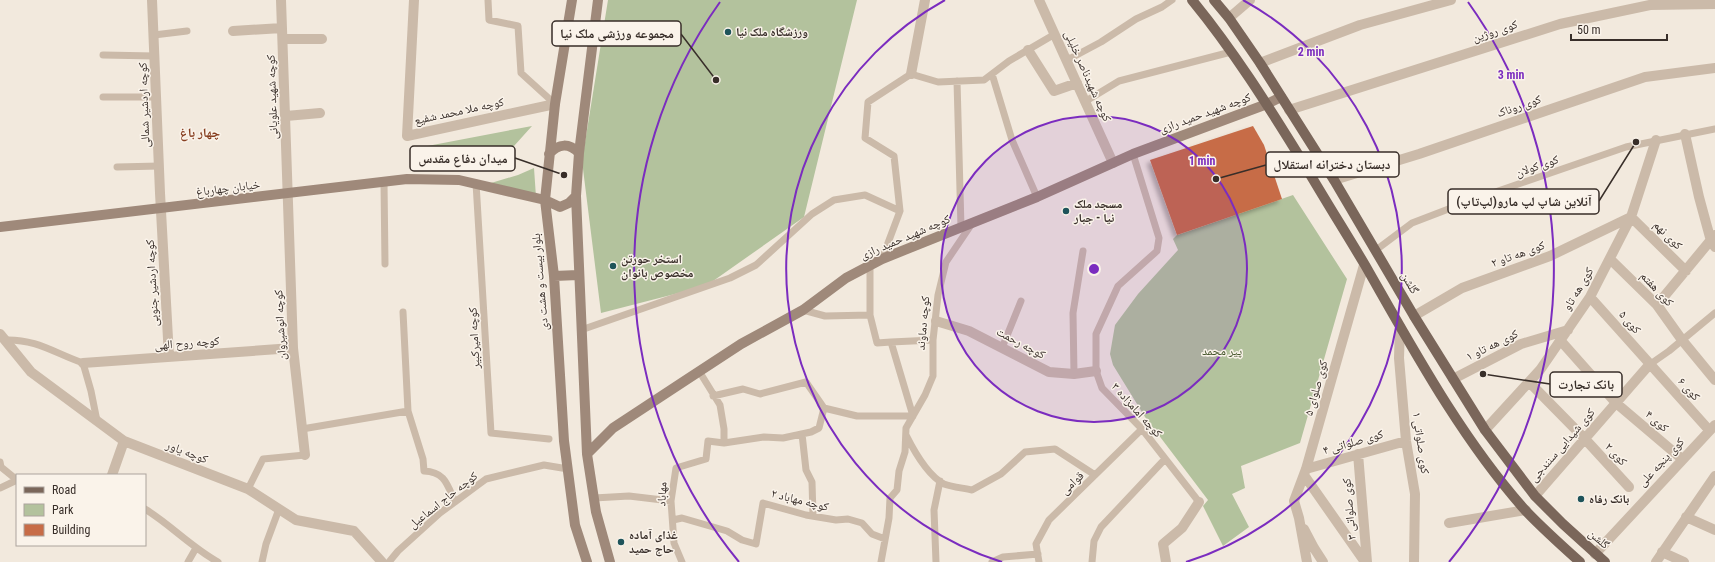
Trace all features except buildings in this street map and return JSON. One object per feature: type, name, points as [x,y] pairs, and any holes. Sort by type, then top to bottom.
[{"type":"main road","name":"بلوار بیست و هشت دی","points":[[572,0],[555,104],[545,200],[554,276],[564,441],[575,525],[587,562]]},
{"type":"main road","points":[[598,0],[579,153],[576,196],[578,275],[587,454],[596,512],[610,562]]},
{"type":"main road","points":[[1192,0],[1231,52],[1267,104],[1364,265],[1400,328],[1460,424],[1500,480],[1526,510],[1580,562]]},
{"type":"main road","name":"گلشن","points":[[1214,0],[1229,18],[1260,63],[1334,180],[1452,380],[1486,430],[1534,496],[1605,562]]},
{"type":"main road","name":"کوچه شهید حمید رازی","points":[[587,454],[613,428],[741,344],[803,310],[846,278],[870,265],[973,222],[1038,197],[1133,154],[1267,104],[1281,97]]},
{"type":"main road","points":[[549,154],[560,146],[567,145],[579,153]]},
{"type":"main road","name":"خیابان چهارباغ","points":[[0,227],[408,179],[459,180],[545,200],[560,206],[569,203],[576,196]]},
{"type":"main road","points":[[554,276],[578,275]]},
{"type":"street","name":"کوچه اردشیر شمالی","points":[[152,0],[161,208]]},
{"type":"street","name":"کوچه شهید علویانی","points":[[281,0],[288,194]]},
{"type":"street","name":"کوچه ملا محمد شفیع","points":[[414,0],[407,136],[555,104]]},
{"type":"street","points":[[911,74],[925,0]]},
{"type":"street","name":"کوچه شهیدناصر خلیلی","points":[[1039,0],[1113,163]]},
{"type":"street","points":[[1229,18],[1250,0]]},
{"type":"street","points":[[1260,63],[1360,25],[1451,0]]},
{"type":"street","name":"کوی روژین","points":[[1289,110],[1560,24],[1650,6],[1702,2],[1715,4]]},
{"type":"street","points":[[233,31],[282,28]]},
{"type":"street","points":[[283,39],[322,38]]},
{"type":"street","points":[[1028,50],[1054,91],[1077,83]]},
{"type":"street","name":"کوی روناک","points":[[1334,180],[1419,154],[1645,77],[1715,68]]},
{"type":"street","points":[[286,116],[320,113]]},
{"type":"street","points":[[1657,305],[1714,241],[1699,197],[1685,134]]},
{"type":"street","name":"کوی هه تاو","points":[[1486,430],[1540,370],[1590,298],[1632,217],[1656,140]]},
{"type":"street","name":"کوچه انوشیروان","points":[[288,194],[293,348],[305,455]]},
{"type":"street","name":"کوچه اردشیر جنوبی","points":[[161,208],[169,357]]},
{"type":"street","name":"کوی نهم","points":[[1632,217],[1686,271]]},
{"type":"street","name":"کوی هه تاو ۲","points":[[1414,316],[1462,288],[1550,256],[1632,217]]},
{"type":"street","name":"کوی هفتم","points":[[1610,259],[1657,305],[1682,340],[1715,380]]},
{"type":"street","name":"کوی صلوای ۵","points":[[1299,518],[1294,501],[1305,472],[1364,265]]},
{"type":"street","name":"کوی ۵","points":[[1590,298],[1649,365]]},
{"type":"street","name":"کوچه رحمت","points":[[936,321],[969,330],[1049,372],[1074,374],[1096,370]]},
{"type":"street","name":"کوی صلواتی ۱","points":[[1400,328],[1399,358],[1406,441],[1415,494],[1414,562]]},
{"type":"street","name":"کوی هه تاو ۱","points":[[1452,380],[1521,344],[1568,330]]},
{"type":"street","name":"کوچه یاور","points":[[3,337],[31,372],[124,441],[248,489],[296,520],[354,531],[382,562]]},
{"type":"street","name":"کوی ۴","points":[[1560,340],[1616,403],[1682,459]]},
{"type":"street","name":"کوچه روح الهی","points":[[83,363],[293,348]]},
{"type":"street","name":"کوی شیدایی سنندجی","points":[[1534,496],[1649,365]]},
{"type":"street","name":"کوی ۶","points":[[1649,365],[1712,427]]},
{"type":"street","name":"کوی ۲","points":[[1529,382],[1585,439],[1629,487]]},
{"type":"street","name":"کوی پنجه علی","points":[[1595,554],[1712,427]]},
{"type":"street","points":[[112,474],[124,441]]},
{"type":"street","name":"کوی صلواتی ۴","points":[[1305,472],[1358,454],[1406,441]]},
{"type":"street","name":"کوی صلواتی ۳","points":[[1358,454],[1366,562]]},
{"type":"street","points":[[1305,472],[1366,562]]},
{"type":"street","points":[[1656,562],[1715,476]]},
{"type":"street","points":[[1166,562],[1163,544],[1182,528],[1199,502]]},
{"type":"street","points":[[1449,523],[1526,510]]},
{"type":"street","points":[[1686,517],[1715,530]]},
{"type":"street","points":[[1299,518],[1307,562]]},
{"type":"street","points":[[1299,518],[1323,562]]},
{"type":"street","points":[[1662,552],[1684,562]]},
{"type":"lane","points":[[488,0],[489,20],[518,26],[521,73],[555,104]]},
{"type":"lane","points":[[1066,58],[1070,58],[1101,42],[1136,19],[1162,7],[1172,0]]},
{"type":"lane","points":[[154,35],[186,31]]},
{"type":"lane","points":[[882,259],[900,211],[894,156],[865,138],[868,102],[911,74],[938,82],[984,80],[1028,50],[1055,34]]},
{"type":"lane","points":[[1086,102],[1119,81],[1231,52]]},
{"type":"lane","points":[[103,55],[155,56]]},
{"type":"lane","points":[[992,74],[1012,140],[1038,197]]},
{"type":"lane","points":[[957,81],[961,227]]},
{"type":"lane","points":[[103,97],[156,97]]},
{"type":"lane","name":"کوی کولان","points":[[1376,250],[1412,223],[1472,200],[1626,146],[1715,129]]},
{"type":"lane","name":"کوچه امامزاده ۳","points":[[1133,154],[1159,238],[1157,251],[1118,286],[1096,334],[1096,370],[1102,388],[1142,429],[1199,502]]},
{"type":"lane","points":[[117,167],[159,166]]},
{"type":"lane","points":[[384,182],[385,264]]},
{"type":"lane","name":"کوچه امیرکبیر","points":[[476,184],[491,433],[550,439]]},
{"type":"lane","points":[[581,330],[730,278],[756,265],[812,214],[834,200],[865,195],[900,211]]},
{"type":"lane","name":"کوچه دماوند","points":[[906,432],[913,416],[926,395],[933,376],[933,340],[938,295],[946,262],[973,222]]},
{"type":"lane","points":[[1074,374],[1073,314],[1083,251]]},
{"type":"lane","points":[[870,265],[870,314],[877,343],[933,340]]},
{"type":"lane","points":[[1002,348],[1021,301]]},
{"type":"lane","points":[[803,310],[825,316],[870,314]]},
{"type":"lane","points":[[403,312],[408,411],[423,460],[424,471],[435,472],[446,480],[455,502]]},
{"type":"lane","name":"کوی شیدایی سنندجی","points":[[1649,365],[1715,313]]},
{"type":"lane","points":[[3,337],[39,344],[63,356],[83,363],[91,391],[97,421]]},
{"type":"lane","points":[[713,396],[743,389],[760,394],[806,382],[824,408],[857,416],[913,416],[891,342]]},
{"type":"lane","points":[[699,371],[720,406],[724,429],[724,443],[764,437],[783,438],[810,432],[819,428],[824,408]]},
{"type":"lane","points":[[302,429],[408,411]]},
{"type":"lane","name":"قوامی","points":[[1039,562],[1036,544],[1049,520],[1142,429]]},
{"type":"lane","points":[[906,432],[916,454],[932,473],[944,484],[972,490],[1001,474],[1025,452],[1055,449],[1095,475]]},
{"type":"lane","points":[[881,562],[889,518],[890,498],[897,490],[899,471],[905,452],[906,432]]},
{"type":"lane","points":[[802,434],[806,470],[812,482],[813,516]]},
{"type":"lane","name":"مهاباد","points":[[682,562],[674,543],[671,501],[676,468],[706,460],[708,441],[724,443]]},
{"type":"lane","points":[[248,489],[263,459],[305,455]]},
{"type":"lane","points":[[1092,562],[1094,541],[1101,527],[1165,458]]},
{"type":"lane","points":[[0,462],[1,467],[16,479]]},
{"type":"lane","name":"کوچه حاج اسماعیل","points":[[389,562],[440,513],[486,479],[544,465],[568,469]]},
{"type":"lane","points":[[0,488],[16,480]]},
{"type":"lane","points":[[936,562],[934,510],[940,481]]},
{"type":"lane","points":[[594,498],[629,496],[671,501]]},
{"type":"lane","name":"کوچه مهاباد ۲","points":[[673,520],[682,518],[727,531],[742,540],[756,544],[762,503],[813,516],[862,523],[872,534],[885,540]]},
{"type":"lane","points":[[262,562],[266,544],[279,509]]},
{"type":"lane","points":[[146,510],[160,518],[196,548],[218,562]]},
{"type":"lane","points":[[188,562],[196,548]]},
{"type":"lane","points":[[992,562],[1003,557],[1038,554]]},
{"type":"green space","points":[[608,0],[857,0],[804,217],[706,286],[601,313],[582,161]]},
{"type":"green space","points":[[532,126],[514,146],[484,159],[458,166],[420,165],[417,148]]},
{"type":"green space","points":[[534,168],[536,197],[491,183],[518,175]]},
{"type":"green space","name":"پیر محمد","points":[[1293,195],[1347,279],[1300,443],[1241,466],[1245,488],[1232,494],[1249,527],[1223,546],[1203,506],[1208,500],[1145,417],[1113,365],[1110,354],[1115,325],[1138,294],[1178,250],[1173,239],[1177,235]]},
{"type":"place","name":"ورزشگاه ملک نیا","points":[[728,32]]},
{"type":"place","name":"مجموعه ورزشی ملک نیا","points":[[716,80]]},
{"type":"place","name":"آنلاین شاپ لپ مارو(لپ‌تاپ)","points":[[1636,142]]},
{"type":"place","name":"میدان دفاع مقدس","points":[[564,175]]},
{"type":"place","name":"دبستان دخترانه استقلال","points":[[1216,179]]},
{"type":"place","name":"مسجد ملک نیا - جبار","points":[[1066,211]]},
{"type":"place","name":"استخر حورتن مخصوص بانوان","points":[[613,266]]},
{"type":"place","name":"بانک تجارت","points":[[1483,374]]},
{"type":"place","name":"بانک رفاه","points":[[1581,499]]},
{"type":"place","name":"غذای آماده حاج حمید","points":[[621,542]]},
{"type":"district","name":"چهار باغ","points":[[200,132]]}]
